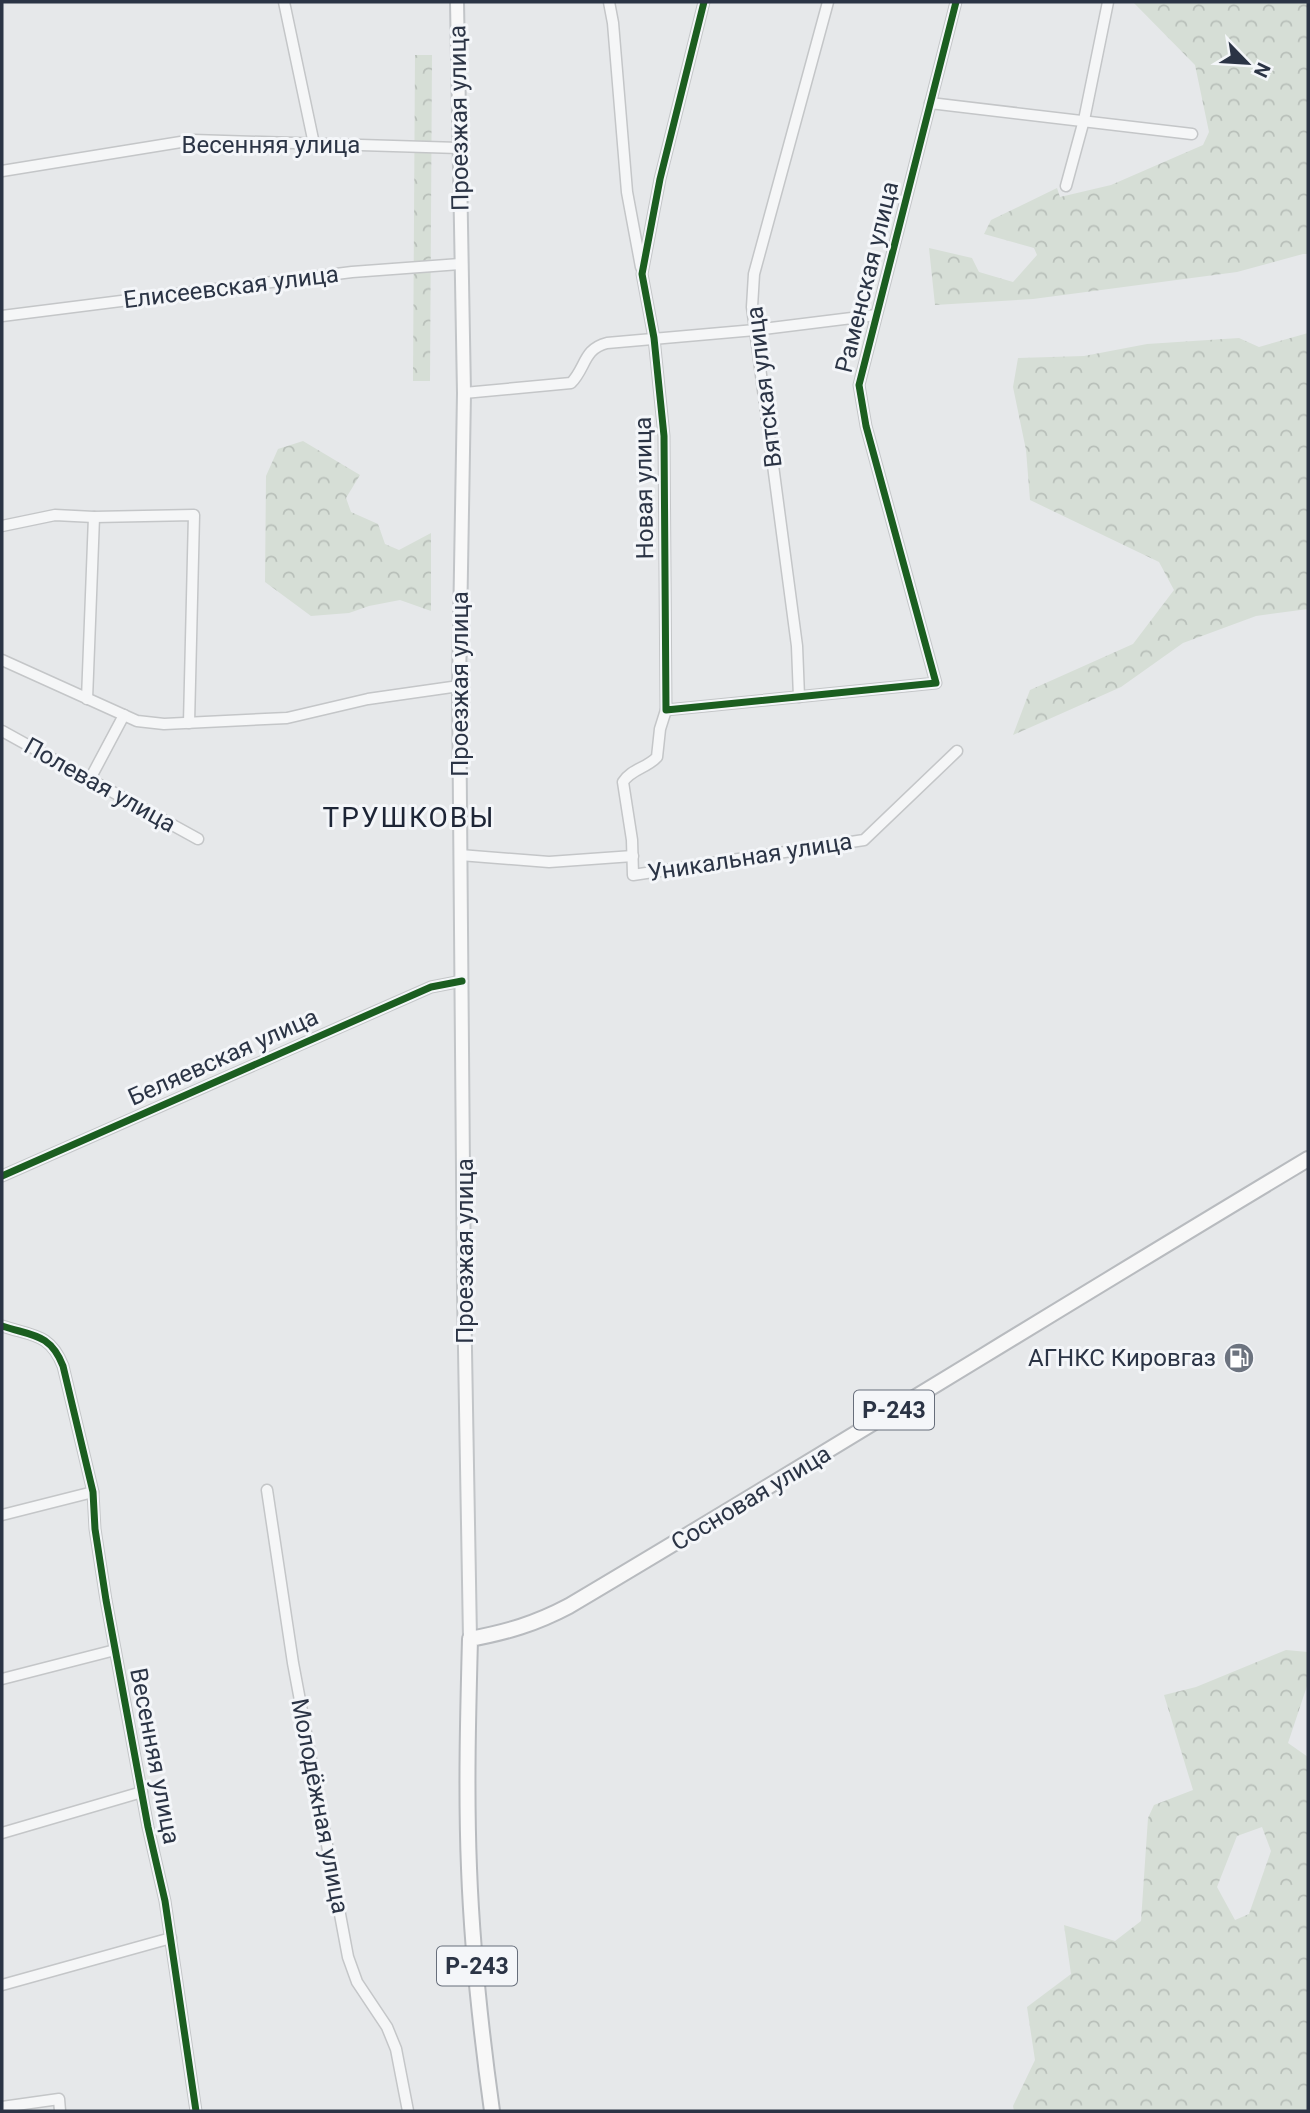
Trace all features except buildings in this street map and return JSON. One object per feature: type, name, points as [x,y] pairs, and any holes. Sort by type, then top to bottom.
[{"type":"highway","name":"Сосновая улица","points":[[470,1639],[541,1621],[569,1606],[785,1478],[1308,1158]]},
{"type":"highway","name":"Р-243","points":[[470,1639],[467,1726],[469,1870],[484,2051],[492,2111]]},
{"type":"main road","name":"Проезжая улица","points":[[457,2],[464,393],[459,686],[470,1639]]},
{"type":"street","points":[[284,2],[314,144]]},
{"type":"street","points":[[609,2],[627,192],[642,274]]},
{"type":"street","name":"Новая улица","points":[[633,856],[623,782],[628,774],[650,765],[657,757],[660,729],[666,710],[664,436],[654,338],[642,274],[660,179],[704,2]]},
{"type":"street","name":"Вятская улица","points":[[799,697],[797,646],[752,307],[754,274],[828,2]]},
{"type":"street","name":"Раменская улица","points":[[799,697],[936,683],[866,426],[859,385],[956,2]]},
{"type":"street","points":[[1066,186],[1084,120],[1108,2]]},
{"type":"street","points":[[930,103],[1192,134]]},
{"type":"street","name":"Весенняя улица","points":[[2,171],[193,140],[459,148]]},
{"type":"street","name":"Елисеевская улица","points":[[2,316],[352,272],[460,264]]},
{"type":"street","points":[[464,393],[571,383],[597,346],[876,315]]},
{"type":"street","points":[[2,526],[55,515],[194,515],[189,723]]},
{"type":"street","points":[[87,699],[94,517]]},
{"type":"street","points":[[2,660],[137,721],[189,723],[287,718],[368,699],[459,686]]},
{"type":"street","points":[[666,710],[799,697]]},
{"type":"street","points":[[90,779],[124,715]]},
{"type":"street","name":"Полевая улица","points":[[2,732],[198,839]]},
{"type":"street","name":"Уникальная улица","points":[[633,856],[633,875],[864,840],[957,751]]},
{"type":"street","points":[[460,855],[549,862],[633,856]]},
{"type":"street","name":"Беляевская улица","points":[[2,1176],[431,987],[462,981]]},
{"type":"street","name":"Весенняя улица","points":[[2,1326],[36,1335],[52,1344],[63,1366],[93,1492],[94,1529],[171,1938],[196,2111]]},
{"type":"street","name":"Молодёжная улица","points":[[267,1490],[293,1663],[348,1957],[357,1982],[392,2038],[408,2111]]},
{"type":"street","points":[[2,1515],[93,1492]]},
{"type":"street","points":[[2,1679],[115,1650]]},
{"type":"street","points":[[2,1833],[142,1792]]},
{"type":"street","points":[[2,1984],[171,1938]]},
{"type":"street","points":[[2,2107],[59,2099],[61,2111]]},
{"type":"green space","points":[[1133,2],[1308,2],[1308,254],[1237,272],[1033,299],[935,305],[929,248],[972,258],[979,272],[1013,282],[1037,255],[1034,248],[984,234],[991,220],[1057,188],[1060,197],[1111,185],[1203,145],[1209,132],[1195,65]]},
{"type":"green space","points":[[415,55],[432,55],[430,381],[413,381]]},
{"type":"green space","points":[[1308,333],[1308,609],[1256,616],[1183,643],[1121,687],[1013,735],[1030,690],[1133,644],[1174,590],[1159,562],[1030,500],[1026,450],[1013,387],[1018,358],[1084,356],[1147,344],[1239,338],[1259,347]]},
{"type":"green space","points":[[303,441],[360,475],[346,498],[351,512],[378,524],[385,544],[399,550],[431,533],[431,611],[400,600],[349,613],[311,616],[265,582],[266,476],[278,449]]},
{"type":"green space","points":[[1286,1650],[1308,1652],[1308,1683],[1288,1743],[1308,1757],[1308,2111],[1014,2111],[1013,2106],[1035,2060],[1027,2007],[1071,1974],[1064,1925],[1115,1941],[1141,1921],[1148,1818],[1154,1805],[1193,1790],[1164,1695],[1196,1687]],"holes":[[[1262,1827],[1271,1851],[1249,1914],[1235,1920],[1217,1887],[1237,1836]]]},
{"type":"cycle path","points":[[704,2],[660,179],[642,274],[654,338],[664,436],[666,710],[936,683],[866,426],[859,385],[956,2]]},
{"type":"cycle path","points":[[2,1176],[431,987],[462,981]]},
{"type":"cycle path","points":[[2,1326],[46,1341],[63,1366],[93,1492],[95,1529],[106,1600],[148,1827],[165,1901],[196,2111]]},
{"type":"place","name":"АГНКС Кировгаз","points":[[1239,1358]]},
{"type":"district","name":"ТРУШКОВЫ","points":[[409,817]]}]
